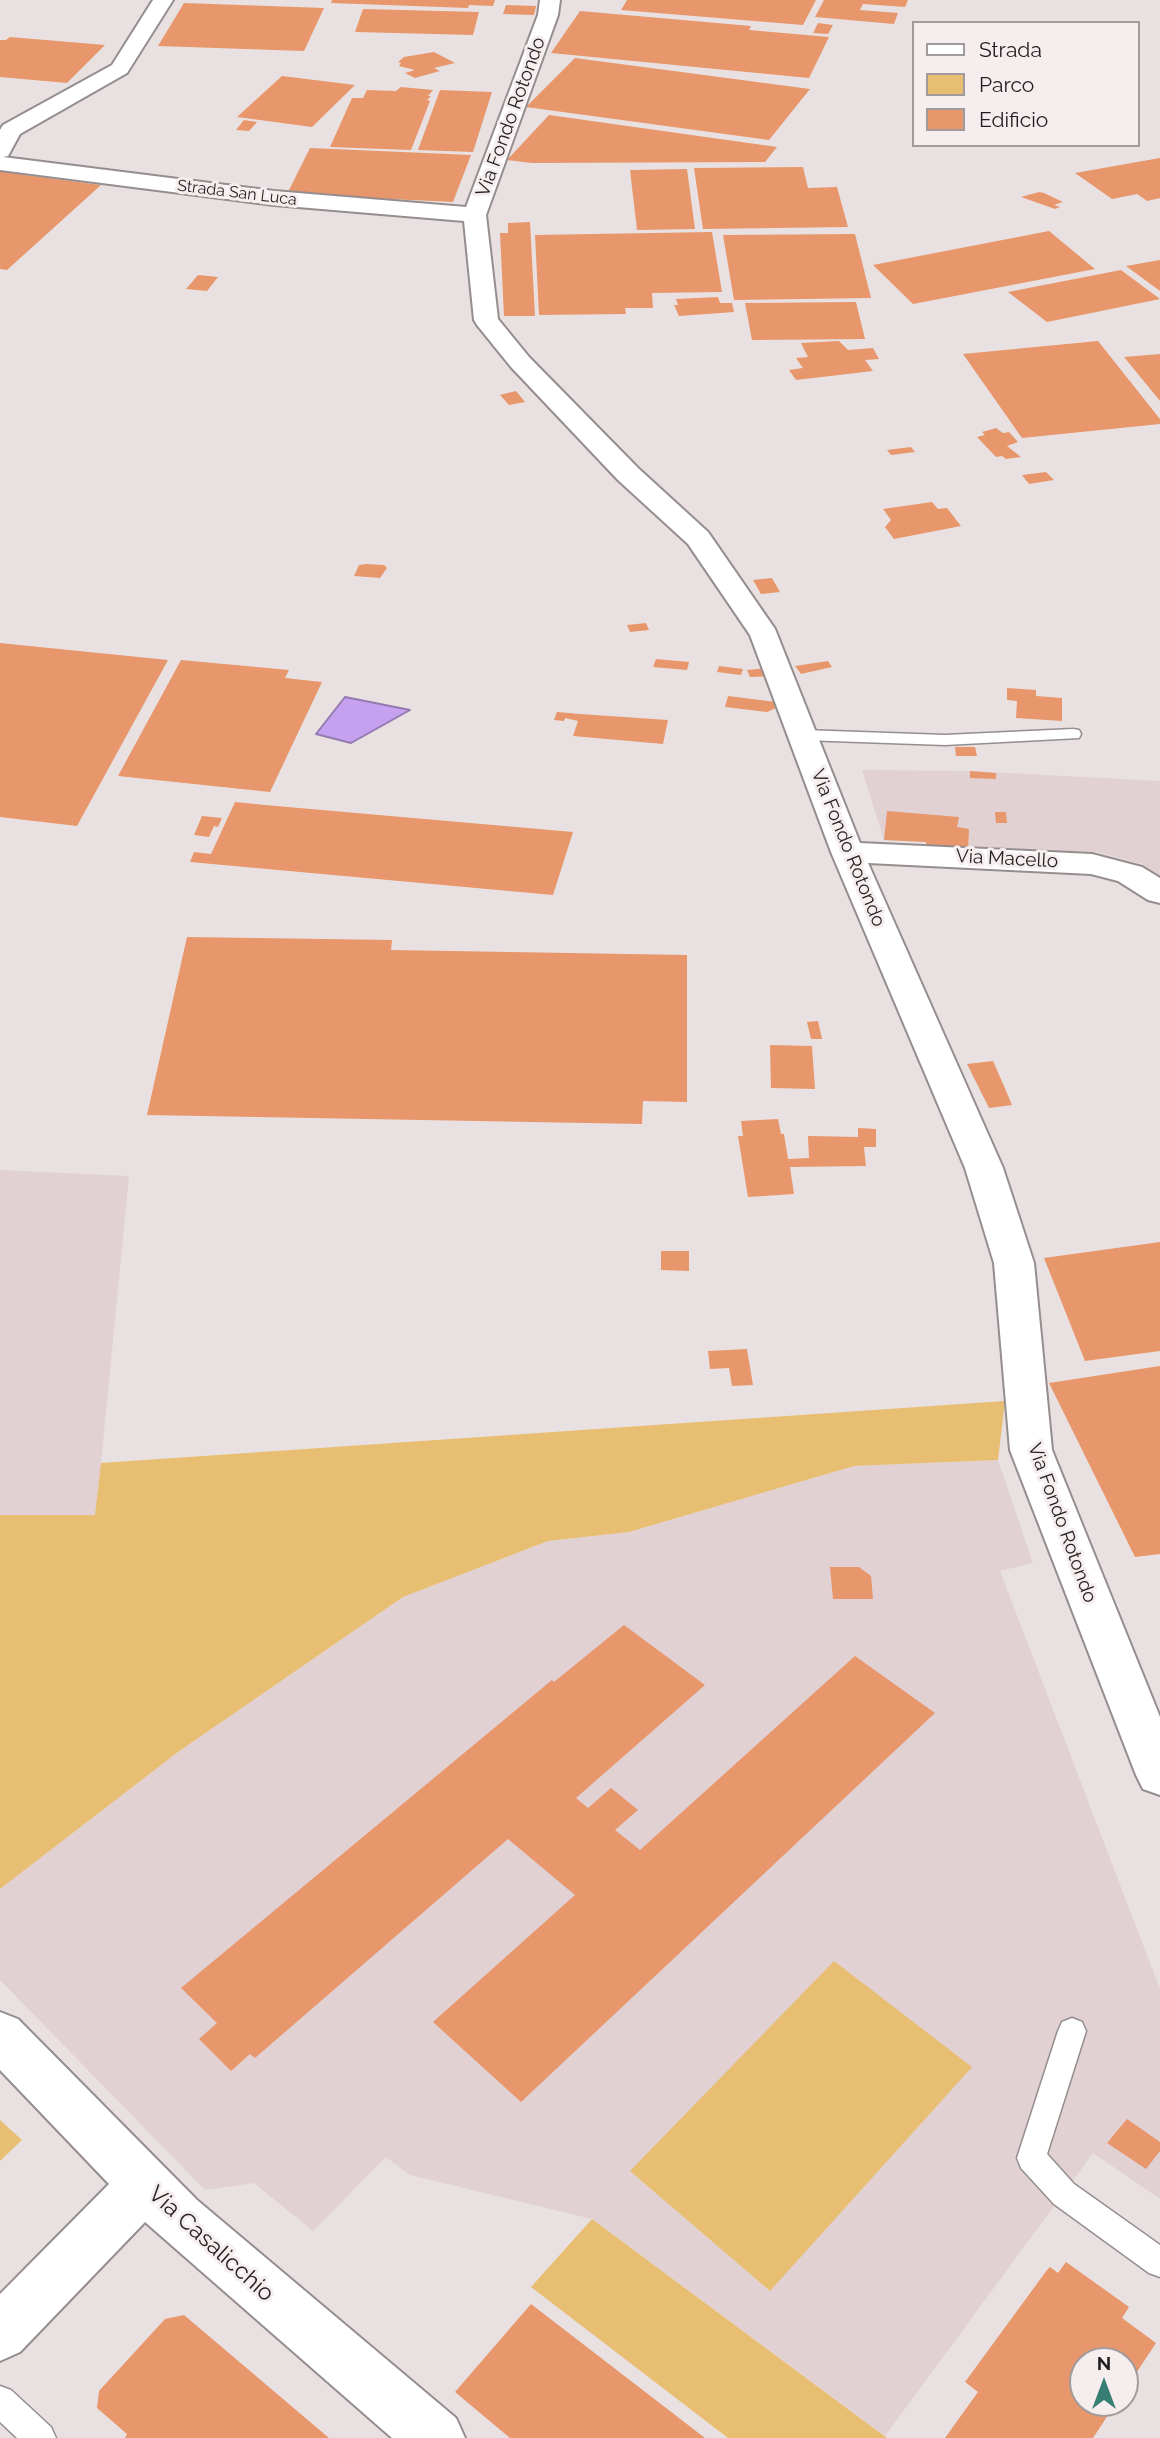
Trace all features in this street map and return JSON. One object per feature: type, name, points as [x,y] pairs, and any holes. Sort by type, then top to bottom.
[{"type":"street","points":[[0,151],[11,130],[120,69],[163,0]]},
{"type":"street","name":"Via Fondo Rotondo","points":[[550,0],[548,15],[475,215],[486,320],[520,362],[628,474],[698,538],[765,635],[847,852],[984,1168],[1014,1262],[1031,1450],[1160,1775]]},
{"type":"street","name":"Strada San Luca","points":[[0,163],[274,198],[475,215]]},
{"type":"street","name":"Via Macello","points":[[847,852],[1092,864],[1130,874],[1160,893]]},
{"type":"street","name":"Via Casalicchio","points":[[0,2035],[177,2218],[436,2438]]},
{"type":"street","points":[[0,2333],[144,2185]]},
{"type":"lane","points":[[803,735],[945,740],[1073,734]]},
{"type":"lane","points":[[1072,2031],[1031,2158],[1064,2194],[1160,2263]]},
{"type":"lane","points":[[0,2401],[40,2438]]},
{"type":"shaded area","points":[[345,697],[410,710],[351,743],[316,734]]},
{"type":"shaded area","points":[[862,770],[970,771],[1160,781],[1160,879],[1142,864],[1097,852],[968,850],[926,842],[884,840]]},
{"type":"shaded area","points":[[0,1170],[129,1176],[96,1515],[0,1515]]},
{"type":"shaded area","points":[[998,1460],[1033,1563],[1000,1571],[1160,1989],[1160,2199],[1093,2153],[885,2436],[592,2219],[410,2175],[386,2157],[313,2231],[254,2183],[205,2190],[0,1980],[0,1889],[178,1752],[403,1597],[548,1541],[629,1532],[854,1466]]},
{"type":"green space","points":[[1005,1401],[998,1460],[854,1466],[629,1532],[548,1541],[403,1597],[178,1752],[0,1889],[0,1515],[95,1515],[101,1463]]},
{"type":"green space","points":[[834,1961],[972,2067],[770,2291],[630,2171]]},
{"type":"green space","points":[[0,2120],[22,2140],[0,2161]]},
{"type":"green space","points":[[592,2219],[887,2438],[728,2438],[531,2287]]},
{"type":"building","points":[[332,0],[495,0],[493,6],[469,5],[468,8],[331,3]]},
{"type":"building","points":[[627,0],[816,0],[803,25],[621,10]]},
{"type":"building","points":[[824,0],[908,0],[905,7],[863,4],[860,10],[898,13],[894,24],[815,17]]},
{"type":"building","points":[[184,3],[324,8],[304,51],[158,46]]},
{"type":"building","points":[[506,5],[536,6],[534,15],[503,14]]},
{"type":"building","points":[[363,9],[479,12],[473,35],[355,32]]},
{"type":"building","points":[[580,11],[751,26],[749,30],[829,37],[809,78],[551,53]]},
{"type":"building","points":[[818,23],[833,25],[828,34],[813,33]]},
{"type":"building","points":[[10,37],[105,45],[67,83],[0,77],[0,40]]},
{"type":"building","points":[[434,52],[455,63],[434,68],[440,71],[415,78],[405,73],[415,70],[399,66],[401,63],[398,62],[404,57]]},
{"type":"building","points":[[575,58],[810,89],[769,140],[526,107]]},
{"type":"building","points":[[282,76],[355,85],[312,127],[237,117]]},
{"type":"building","points":[[401,87],[433,90],[428,96],[431,96],[427,100],[430,101],[411,150],[330,147],[352,98],[363,98],[367,90],[396,91]]},
{"type":"building","points":[[440,90],[492,92],[473,152],[418,150]]},
{"type":"building","points":[[549,115],[777,147],[765,162],[532,163],[507,160]]},
{"type":"building","points":[[244,120],[257,122],[249,131],[236,130]]},
{"type":"building","points":[[310,148],[471,155],[453,202],[287,194]]},
{"type":"building","points":[[1160,158],[1160,198],[1147,201],[1137,194],[1112,199],[1075,173]]},
{"type":"building","points":[[803,167],[808,188],[837,187],[848,227],[703,229],[694,168]]},
{"type":"building","points":[[687,169],[695,229],[637,230],[630,170]]},
{"type":"building","points":[[0,170],[101,185],[7,270],[0,269]]},
{"type":"building","points":[[1039,192],[1063,202],[1054,205],[1060,207],[1055,209],[1021,197]]},
{"type":"building","points":[[530,222],[535,316],[504,316],[500,233],[508,233],[508,223]]},
{"type":"building","points":[[1049,231],[1095,269],[913,304],[873,265]]},
{"type":"building","points":[[712,232],[722,292],[652,293],[653,308],[625,308],[626,314],[539,315],[535,235]]},
{"type":"building","points":[[855,234],[871,298],[734,300],[723,235]]},
{"type":"building","points":[[1160,260],[1160,291],[1126,266]]},
{"type":"building","points":[[1121,270],[1160,299],[1047,322],[1008,292]]},
{"type":"building","points":[[198,275],[218,277],[207,291],[186,289]]},
{"type":"building","points":[[718,297],[720,303],[732,303],[734,312],[679,316],[674,305],[678,305],[676,299]]},
{"type":"building","points":[[856,302],[865,339],[752,340],[745,303]]},
{"type":"building","points":[[839,341],[848,350],[873,348],[879,359],[865,360],[873,371],[796,380],[789,370],[803,368],[796,358],[808,357],[801,343]]},
{"type":"building","points":[[1098,341],[1160,419],[1160,424],[1022,438],[963,354]]},
{"type":"building","points":[[1160,354],[1160,401],[1124,357]]},
{"type":"building","points":[[516,391],[525,402],[509,405],[500,395]]},
{"type":"building","points":[[996,428],[1003,433],[1009,432],[1018,442],[1007,446],[1021,457],[996,457],[977,437],[985,435],[982,432]]},
{"type":"building","points":[[911,447],[915,452],[891,455],[887,450]]},
{"type":"building","points":[[1046,472],[1054,480],[1029,484],[1022,475]]},
{"type":"building","points":[[932,502],[938,509],[947,508],[961,526],[894,539],[885,527],[891,520],[883,509]]},
{"type":"building","points":[[359,565],[384,565],[387,568],[380,578],[354,576]]},
{"type":"building","points":[[772,578],[780,592],[761,594],[753,580]]},
{"type":"building","points":[[646,623],[649,630],[630,632],[627,625]]},
{"type":"building","points":[[0,643],[168,660],[77,826],[0,817]]},
{"type":"building","points":[[656,659],[689,662],[687,670],[653,667]]},
{"type":"building","points":[[181,660],[289,670],[285,678],[322,682],[270,792],[118,776]]},
{"type":"building","points":[[828,661],[832,667],[801,674],[795,666]]},
{"type":"building","points":[[719,666],[743,669],[741,675],[717,672]]},
{"type":"building","points":[[769,668],[772,676],[750,677],[747,670]]},
{"type":"building","points":[[1007,688],[1036,690],[1036,696],[1062,698],[1062,721],[1016,718],[1017,701],[1007,700]]},
{"type":"building","points":[[728,696],[776,702],[776,708],[767,712],[725,707]]},
{"type":"building","points":[[557,712],[668,720],[663,744],[573,736],[578,721],[565,718],[564,721],[554,720]]},
{"type":"building","points":[[955,747],[975,747],[977,756],[956,756]]},
{"type":"building","points":[[970,771],[996,773],[996,779],[970,778]]},
{"type":"building","points":[[235,802],[573,832],[553,895],[190,862],[194,852],[211,854]]},
{"type":"building","points":[[887,811],[959,817],[957,827],[969,829],[968,850],[926,848],[926,842],[884,840]]},
{"type":"building","points":[[995,812],[1006,812],[1007,823],[996,823]]},
{"type":"building","points":[[202,816],[222,818],[209,837],[194,835]]},
{"type":"building","points":[[187,937],[392,940],[391,950],[687,955],[687,1102],[643,1101],[642,1124],[147,1115]]},
{"type":"building","points":[[818,1021],[822,1039],[811,1039],[807,1022]]},
{"type":"building","points":[[770,1045],[812,1046],[815,1089],[771,1088]]},
{"type":"building","points":[[993,1061],[1012,1105],[989,1108],[967,1064]]},
{"type":"building","points":[[778,1119],[781,1134],[784,1134],[788,1159],[809,1158],[808,1136],[858,1137],[858,1128],[876,1129],[876,1147],[864,1147],[866,1166],[790,1167],[794,1194],[748,1197],[738,1136],[743,1136],[741,1121]]},
{"type":"building","points":[[1160,1242],[1160,1351],[1085,1361],[1044,1258]]},
{"type":"building","points":[[661,1251],[689,1251],[689,1271],[661,1270]]},
{"type":"building","points":[[747,1349],[753,1385],[732,1386],[729,1368],[710,1369],[708,1351]]},
{"type":"building","points":[[1160,1366],[1160,1554],[1135,1557],[1049,1383]]},
{"type":"building","points":[[830,1567],[859,1567],[871,1576],[873,1599],[833,1599]]},
{"type":"building","points":[[624,1625],[705,1685],[576,1798],[588,1808],[611,1788],[638,1810],[615,1830],[640,1850],[855,1656],[935,1713],[521,2102],[433,2022],[575,1895],[508,1839],[255,2058],[250,2054],[231,2071],[199,2039],[217,2023],[181,1988],[552,1680],[554,1682]]},
{"type":"building","points":[[1127,2119],[1160,2142],[1160,2151],[1146,2169],[1107,2143]]},
{"type":"building","points":[[1066,2262],[1129,2307],[1122,2318],[1156,2343],[1139,2369],[1139,2347],[1069,2347],[1069,2417],[1107,2417],[1093,2438],[945,2438],[978,2392],[965,2382],[1047,2270],[1050,2267],[1058,2273]]},
{"type":"building","points":[[531,2304],[705,2438],[510,2438],[455,2392]]},
{"type":"building","points":[[184,2315],[329,2438],[125,2438],[127,2434],[97,2408],[99,2391],[165,2319]]}]
